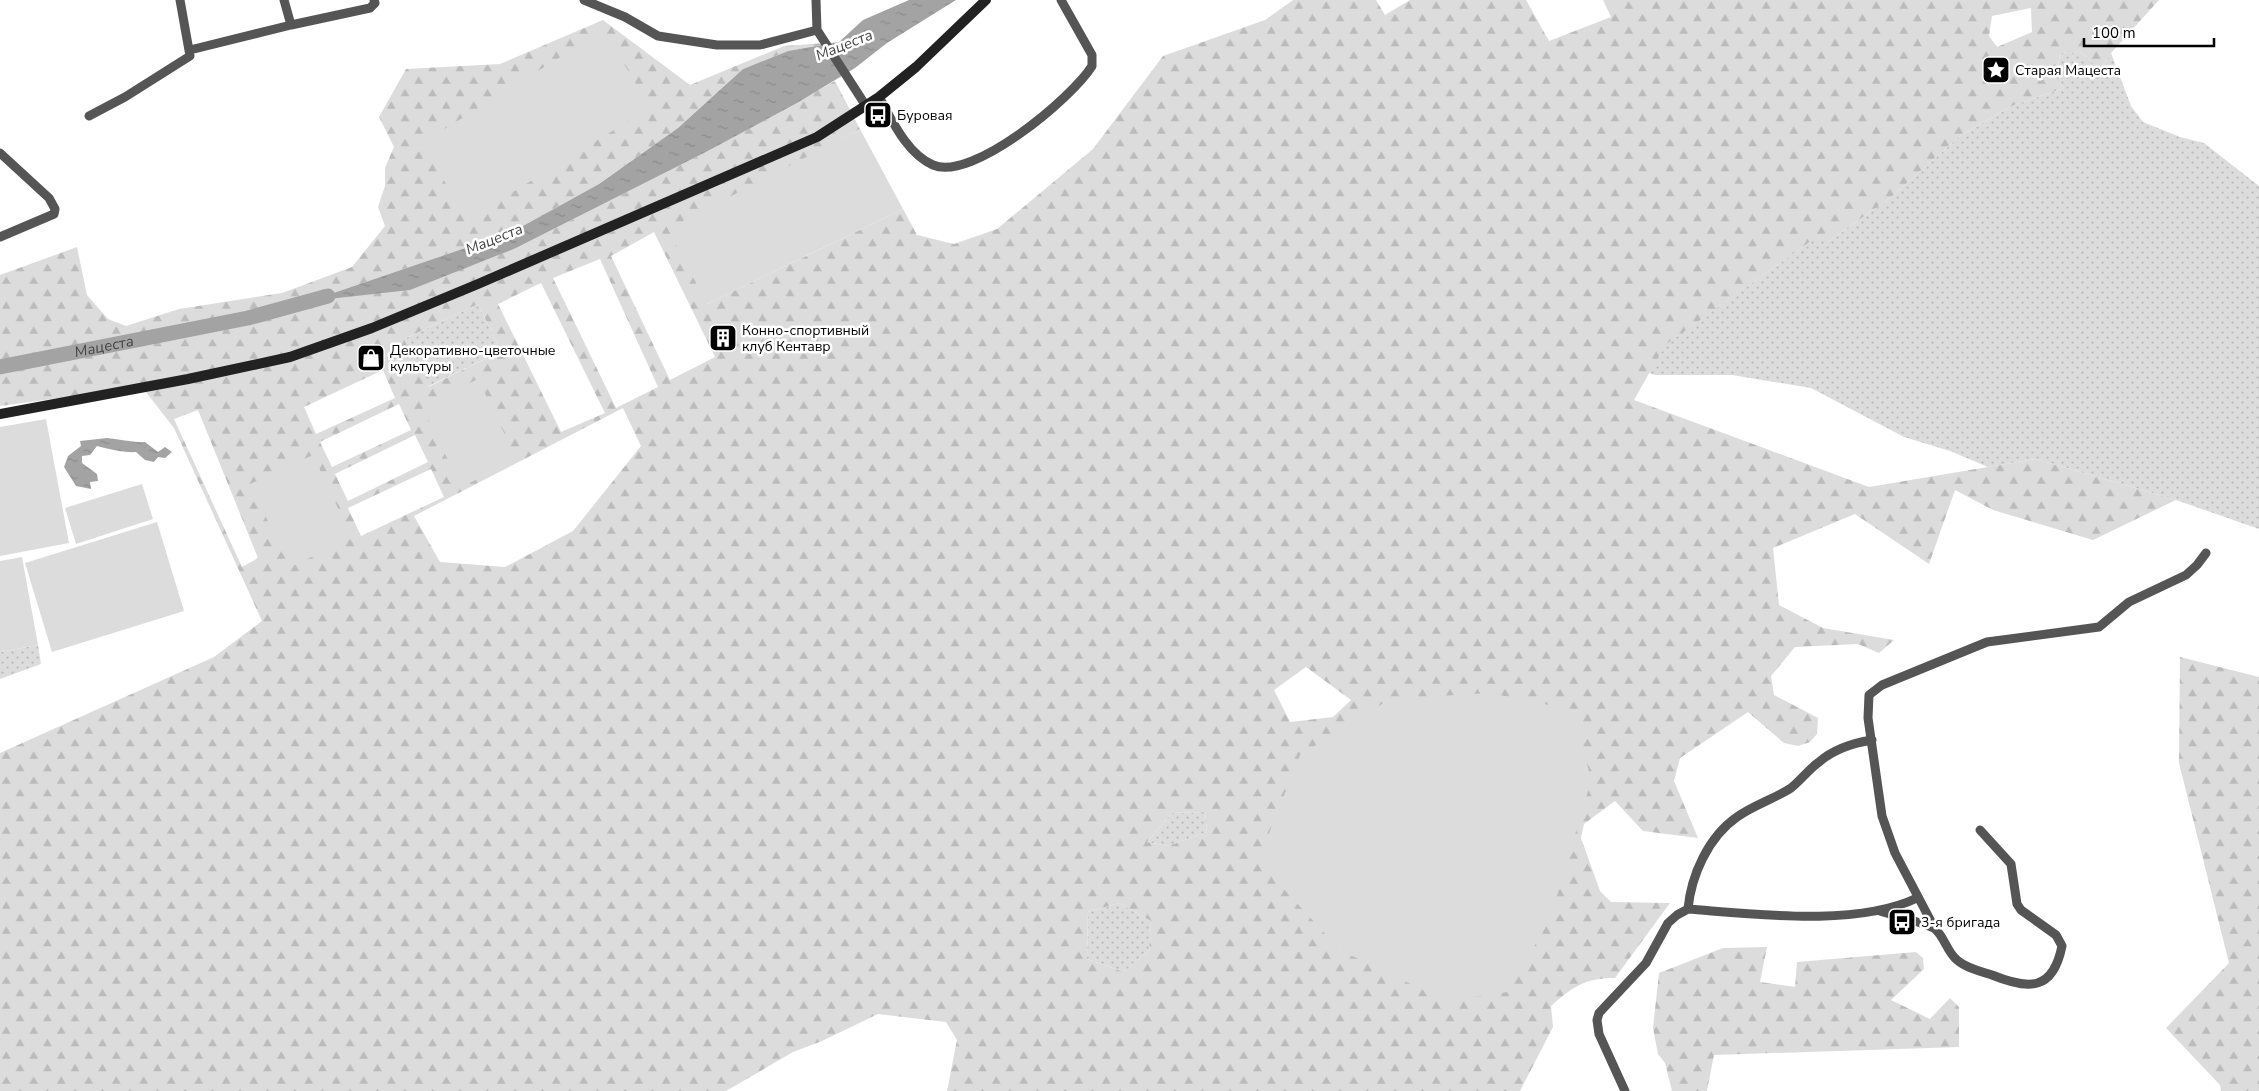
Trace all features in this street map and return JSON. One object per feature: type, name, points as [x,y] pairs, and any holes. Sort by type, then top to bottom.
[{"type":"main road","points":[[0,414],[258,364],[290,356],[372,328],[794,148],[817,136],[878,97],[940,47],[986,0]]},
{"type":"street","points":[[89,116],[125,97],[187,59],[190,50],[180,0]]},
{"type":"street","points":[[284,0],[291,25]]},
{"type":"street","points":[[190,50],[370,8],[375,3],[374,0]]},
{"type":"street","points":[[584,0],[625,17],[658,36],[717,45],[760,45],[819,34]]},
{"type":"street","points":[[816,0],[819,34],[866,106]]},
{"type":"street","points":[[878,97],[917,154],[933,165],[950,168],[970,163],[991,154],[1068,93],[1092,66],[1092,55],[1060,0]]},
{"type":"street","points":[[0,152],[49,198],[55,209],[54,214],[0,237]]},
{"type":"street","points":[[1980,830],[2011,864],[2017,904],[2021,910],[2044,925],[2059,940],[2062,946],[2055,971],[2044,981],[2037,984],[2017,984],[1958,962],[1949,952],[1917,898],[1885,825],[1867,703],[1869,694],[1882,686],[1987,642],[2099,627],[2129,602],[2186,575],[2206,553]]},
{"type":"street","points":[[1688,910],[1697,871],[1711,845],[1727,825],[1737,817],[1792,787],[1829,754],[1842,747],[1872,740]]},
{"type":"street","points":[[1625,1091],[1599,1034],[1597,1020],[1599,1013],[1618,990],[1646,963],[1668,923],[1676,915],[1688,910],[1814,915],[1880,911],[1917,898]]},
{"type":"street","points":[[1880,911],[1935,929]]},
{"type":"green space","points":[[1293,0],[1376,0],[1385,15],[1410,0],[1526,0],[1549,41],[1611,17],[1603,0],[2159,0],[2111,53],[2100,69],[2080,52],[2061,53],[2054,77],[2064,88],[2014,105],[1961,135],[1890,198],[1829,241],[1811,241],[1665,345],[1634,400],[1869,487],[2036,459],[2176,500],[2093,540],[1993,510],[1955,490],[1929,564],[1855,514],[1773,548],[1779,605],[1823,628],[1894,640],[1879,653],[1858,644],[1795,647],[1771,676],[1774,695],[1818,718],[1817,734],[1810,742],[1798,746],[1784,743],[1748,712],[1680,758],[1674,781],[1698,838],[1643,831],[1615,801],[1584,824],[1581,838],[1600,891],[1611,902],[1670,903],[1615,978],[1604,978],[1580,985],[1551,1006],[1553,1027],[1520,1091],[947,1091],[957,1040],[946,1022],[878,1014],[822,1041],[793,1052],[726,1091],[0,1091],[0,753],[214,657],[262,621],[174,428],[142,387],[0,406],[0,275],[77,247],[87,295],[108,319],[126,326],[179,309],[282,293],[352,267],[385,226],[378,207],[385,186],[385,168],[394,147],[379,117],[406,69],[500,64],[603,20],[690,85],[784,46],[839,42],[788,51],[743,69],[678,128],[599,184],[512,232],[313,300],[516,248],[706,152],[835,81],[860,129],[780,172],[707,304],[903,209],[917,235],[954,244],[997,229],[1093,149],[1163,56],[1265,20]],"holes":[[[2031,8],[2032,32],[1997,47],[1989,36],[1992,16]],[[654,232],[715,357],[670,380],[611,256]],[[600,259],[658,387],[616,408],[553,278]],[[541,283],[605,413],[561,432],[498,304]],[[478,304],[501,351],[428,387],[404,339]],[[383,370],[395,398],[316,434],[304,407]],[[399,404],[411,430],[332,467],[320,442]],[[623,408],[641,446],[573,531],[505,567],[440,562],[414,516]],[[198,410],[258,558],[242,567],[174,419]],[[415,435],[428,462],[348,501],[335,474]],[[431,469],[444,497],[361,536],[348,508]],[[1306,667],[1351,700],[1333,717],[1290,722],[1274,690]],[[1205,812],[1207,832],[1168,846],[1147,842],[1172,813]],[[1119,903],[1151,921],[1149,950],[1124,972],[1087,959],[1088,912]]]},
{"type":"green space","points":[[604,30],[650,108],[477,214],[462,211],[422,143]]},
{"type":"green space","points":[[2080,52],[2100,69],[2111,53],[2131,106],[2143,122],[2180,137],[2204,143],[2259,186],[2259,529],[2176,500],[2036,459],[1988,467],[1950,451],[1904,437],[1811,388],[1732,375],[1655,375],[1649,373],[1664,345],[1811,241],[1829,241],[1890,198],[1961,135],[2014,105],[2064,88],[2054,78],[2061,53]]},
{"type":"green space","points":[[860,129],[903,209],[707,304],[668,229]]},
{"type":"green space","points":[[478,304],[501,351],[427,387],[404,339]]},
{"type":"green space","points":[[478,379],[517,460],[461,487],[422,406]]},
{"type":"green space","points":[[46,419],[69,543],[0,556],[0,427]]},
{"type":"green space","points":[[313,455],[352,538],[290,567],[250,484]]},
{"type":"green space","points":[[142,484],[153,519],[76,544],[65,508]]},
{"type":"green space","points":[[157,522],[184,611],[52,652],[25,563]]},
{"type":"green space","points":[[22,557],[38,645],[0,652],[0,561]]},
{"type":"green space","points":[[38,645],[41,664],[0,679],[0,652]]},
{"type":"green space","points":[[2180,657],[2259,677],[2259,1091],[2221,1091],[2220,1085],[2166,1028],[2229,963],[2179,763]]},
{"type":"green space","points":[[1489,693],[1575,710],[1591,781],[1550,919],[1508,992],[1446,1001],[1340,950],[1258,861],[1300,755],[1390,699]]},
{"type":"green space","points":[[1205,812],[1207,832],[1168,846],[1147,842],[1172,813]]},
{"type":"green space","points":[[1119,903],[1151,921],[1149,950],[1124,972],[1087,959],[1088,912]]},
{"type":"green space","points":[[1767,947],[1760,982],[1795,987],[1797,962],[1916,952],[1923,958],[1924,969],[1891,1000],[1930,1019],[1950,998],[1959,1007],[1959,1047],[1714,1055],[1707,1091],[1672,1091],[1665,1063],[1658,1054],[1653,1028],[1659,973],[1723,948]]},
{"type":"water","points":[[909,0],[956,0],[887,43],[855,68],[797,103],[706,152],[516,248],[410,290],[310,301],[512,232],[599,184],[678,128],[743,69],[788,51],[839,42],[863,20]]},
{"type":"water","points":[[107,438],[145,442],[158,452],[165,447],[172,452],[165,458],[158,457],[154,462],[145,460],[136,452],[97,446],[90,455],[82,456],[82,463],[97,474],[98,481],[90,482],[91,489],[76,486],[64,467],[68,456],[81,446],[80,441]]},
{"type":"waterway","name":"Мацеста","points":[[0,367],[248,318],[328,296]]},
{"type":"place","name":"Старая Мацеста","points":[[1996,70]]},
{"type":"place","name":"Буровая","points":[[878,115]]},
{"type":"place","name":"Конно-спортивный клуб Кентавр","points":[[723,338]]},
{"type":"place","name":"Декоративно-цветочные культуры","points":[[371,358]]},
{"type":"place","name":"3-я бригада","points":[[1902,922]]}]
